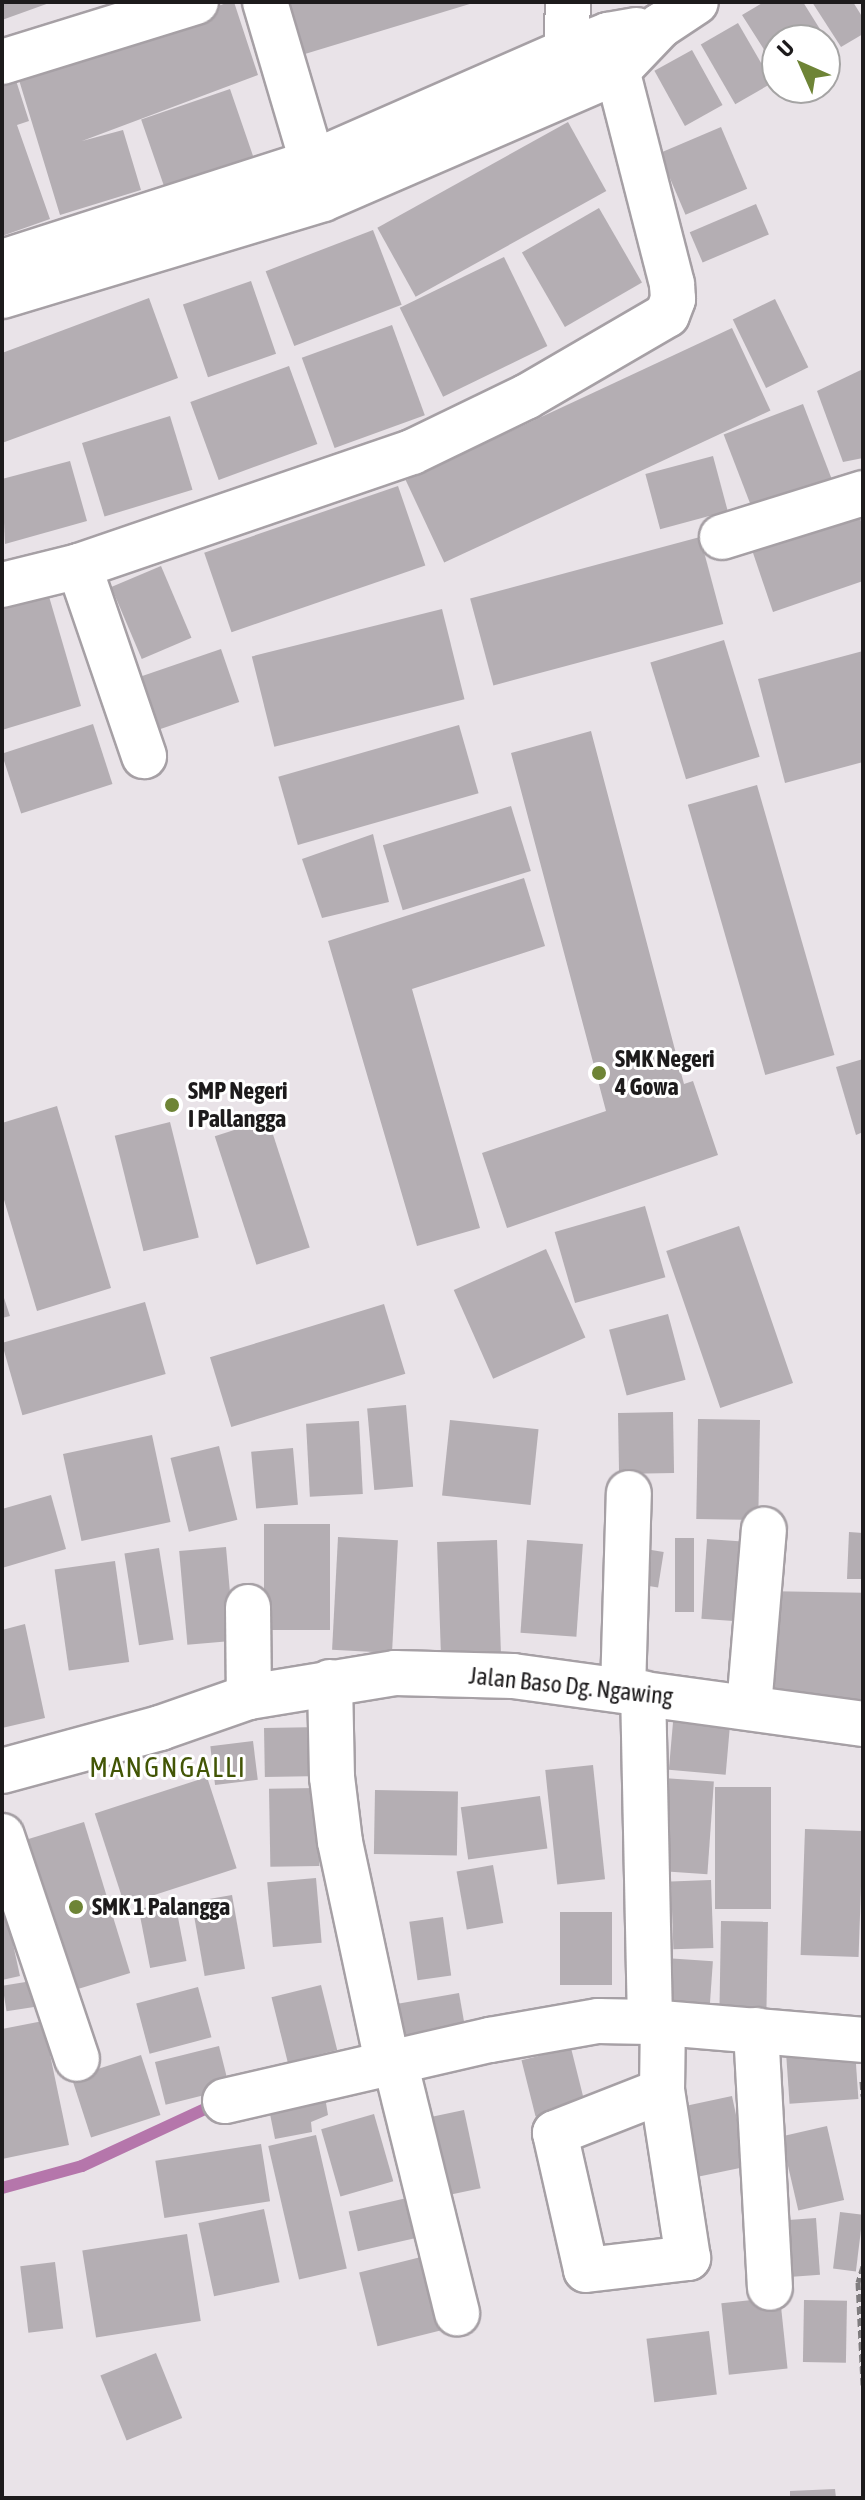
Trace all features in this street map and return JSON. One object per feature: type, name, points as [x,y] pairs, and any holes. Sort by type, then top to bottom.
[{"type":"street","points":[[2,62],[196,2]]},
{"type":"street","points":[[265,2],[319,181]]},
{"type":"street","points":[[563,96],[568,2]]},
{"type":"street","points":[[2,296],[563,96],[612,54],[696,2]]},
{"type":"street","points":[[2,262],[319,181],[567,51],[612,54]]},
{"type":"street","points":[[2,585],[79,566],[412,452],[526,397],[667,315],[671,309],[672,284],[612,54]]},
{"type":"street","points":[[722,537],[863,493]]},
{"type":"street","points":[[79,566],[144,756]]},
{"type":"street","points":[[629,1493],[633,1692],[653,2019],[662,2091]]},
{"type":"street","points":[[749,1707],[764,1530]]},
{"type":"street","points":[[248,1607],[249,1697]]},
{"type":"street","name":"Jalan Baso Dg. Ngawing","points":[[2,1771],[160,1728],[249,1697],[395,1673],[513,1676],[863,1724]]},
{"type":"street","points":[[330,1682],[332,1777],[340,1842],[390,2054],[457,2313]]},
{"type":"street","points":[[2,1836],[77,2059]]},
{"type":"street","points":[[225,2101],[390,2054],[598,2021],[653,2019],[863,2040]]},
{"type":"street","points":[[756,2030],[770,2288]]},
{"type":"path","points":[[863,2266],[858,2282],[863,2385]]},
{"type":"building","points":[[2,2],[52,2],[2,20]]},
{"type":"building","points":[[234,2],[258,75],[82,141],[123,130],[141,190],[60,215],[19,80]]},
{"type":"building","points":[[279,2],[473,2],[473,3],[295,57]]},
{"type":"building","points":[[764,2],[803,2],[817,24],[761,24],[761,45],[742,15]]},
{"type":"building","points":[[812,2],[853,2],[863,18],[863,34],[841,47],[841,24],[826,24]]},
{"type":"building","points":[[738,23],[761,63],[761,89],[735,104],[701,44]]},
{"type":"building","points":[[692,50],[723,105],[685,126],[654,71]]},
{"type":"building","points":[[12,68],[29,121],[17,125],[50,219],[2,236],[2,71]]},
{"type":"building","points":[[230,89],[254,160],[166,191],[141,120]]},
{"type":"building","points":[[568,122],[606,191],[416,297],[377,228]]},
{"type":"building","points":[[721,127],[747,189],[686,215],[659,153]]},
{"type":"building","points":[[756,204],[769,234],[703,263],[690,232]]},
{"type":"building","points":[[599,208],[642,282],[565,327],[522,252]]},
{"type":"building","points":[[373,230],[402,305],[294,346],[266,271]]},
{"type":"building","points":[[504,257],[547,346],[443,397],[400,308]]},
{"type":"building","points":[[251,281],[276,354],[208,377],[183,304]]},
{"type":"building","points":[[149,298],[178,378],[2,443],[2,353]]},
{"type":"building","points":[[775,299],[808,367],[766,388],[733,320]]},
{"type":"building","points":[[392,325],[425,415],[335,448],[302,358]]},
{"type":"building","points":[[732,328],[770,410],[444,563],[406,480]]},
{"type":"building","points":[[289,366],[317,444],[219,480],[190,402]]},
{"type":"building","points":[[863,369],[863,458],[843,462],[817,391]]},
{"type":"building","points":[[803,404],[833,482],[754,513],[724,434]]},
{"type":"building","points":[[170,416],[193,490],[105,517],[82,443]]},
{"type":"building","points":[[713,456],[728,511],[660,529],[645,474]]},
{"type":"building","points":[[70,461],[87,521],[5,544],[2,479]]},
{"type":"building","points":[[398,486],[425,565],[232,632],[204,553]]},
{"type":"building","points":[[856,507],[863,527],[863,581],[773,612],[750,544]]},
{"type":"building","points":[[700,537],[723,624],[493,686],[470,599]]},
{"type":"building","points":[[161,566],[191,638],[142,659],[111,587]]},
{"type":"building","points":[[48,593],[81,706],[2,730],[2,606]]},
{"type":"building","points":[[442,609],[464,699],[274,747],[252,656]]},
{"type":"building","points":[[724,640],[760,757],[686,779],[650,663]]},
{"type":"building","points":[[221,649],[239,702],[160,729],[142,676]]},
{"type":"building","points":[[863,651],[863,762],[785,783],[758,679]]},
{"type":"building","points":[[93,724],[112,784],[21,814],[2,754]]},
{"type":"building","points":[[459,725],[479,793],[298,845],[278,777]]},
{"type":"building","points":[[591,731],[684,1084],[693,1081],[718,1155],[507,1228],[482,1153],[606,1111],[511,753]]},
{"type":"building","points":[[757,785],[834,1055],[765,1075],[688,805]]},
{"type":"building","points":[[511,806],[531,871],[403,910],[383,845]]},
{"type":"building","points":[[373,834],[389,902],[322,918],[302,859]]},
{"type":"building","points":[[524,878],[545,946],[412,989],[480,1228],[417,1246],[328,941]]},
{"type":"building","points":[[863,1059],[863,1132],[856,1135],[836,1067]]},
{"type":"building","points":[[57,1106],[111,1288],[37,1311],[2,1193],[2,1123]]},
{"type":"building","points":[[268,1119],[310,1247],[256,1265],[215,1136]]},
{"type":"building","points":[[170,1122],[199,1237],[143,1251],[115,1136]]},
{"type":"building","points":[[645,1206],[665,1277],[575,1303],[555,1232]]},
{"type":"building","points":[[739,1226],[793,1383],[720,1408],[666,1251]]},
{"type":"building","points":[[546,1249],[585,1338],[493,1379],[454,1290]]},
{"type":"building","points":[[2,1292],[10,1316],[2,1318]]},
{"type":"building","points":[[145,1302],[166,1374],[22,1415],[2,1343]]},
{"type":"building","points":[[384,1304],[405,1374],[231,1427],[210,1357]]},
{"type":"building","points":[[668,1314],[686,1380],[627,1395],[609,1330]]},
{"type":"building","points":[[406,1405],[413,1487],[374,1490],[367,1408]]},
{"type":"building","points":[[673,1412],[674,1473],[619,1474],[618,1413]]},
{"type":"building","points":[[698,1419],[760,1420],[758,1520],[696,1519]]},
{"type":"building","points":[[450,1420],[539,1429],[531,1505],[442,1496]]},
{"type":"building","points":[[359,1421],[363,1494],[310,1497],[306,1424]]},
{"type":"building","points":[[152,1435],[171,1522],[81,1541],[63,1454]]},
{"type":"building","points":[[219,1446],[237,1520],[189,1532],[170,1458]]},
{"type":"building","points":[[293,1448],[298,1505],[256,1508],[251,1452]]},
{"type":"building","points":[[51,1495],[66,1549],[2,1568],[2,1509]]},
{"type":"building","points":[[264,1524],[330,1524],[330,1630],[264,1630]]},
{"type":"building","points":[[849,1532],[863,1533],[863,1579],[847,1579]]},
{"type":"building","points":[[338,1537],[398,1540],[392,1653],[332,1650]]},
{"type":"building","points":[[675,1538],[694,1538],[694,1612],[675,1612]]},
{"type":"building","points":[[707,1539],[739,1541],[733,1621],[701,1619]]},
{"type":"building","points":[[497,1540],[501,1654],[441,1656],[437,1542]]},
{"type":"building","points":[[527,1540],[583,1544],[576,1637],[521,1633]]},
{"type":"building","points":[[226,1547],[234,1641],[187,1645],[179,1551]]},
{"type":"building","points":[[159,1548],[174,1640],[139,1645],[124,1553]]},
{"type":"building","points":[[639,1548],[664,1552],[658,1587],[633,1584]]},
{"type":"building","points":[[115,1561],[129,1662],[69,1670],[55,1569]]},
{"type":"building","points":[[762,1591],[863,1593],[861,1703],[760,1701]]},
{"type":"building","points":[[25,1624],[45,1718],[2,1728],[2,1630]]},
{"type":"building","points":[[674,1711],[731,1716],[726,1775],[669,1770]]},
{"type":"building","points":[[321,1727],[322,1776],[265,1777],[264,1728]]},
{"type":"building","points":[[253,1741],[258,1780],[215,1785],[210,1746]]},
{"type":"building","points":[[593,1765],[605,1879],[557,1884],[545,1770]]},
{"type":"building","points":[[207,1777],[237,1868],[124,1905],[95,1813]]},
{"type":"building","points":[[663,1778],[714,1782],[707,1874],[657,1871]]},
{"type":"building","points":[[715,1787],[771,1787],[771,1909],[715,1909]]},
{"type":"building","points":[[318,1788],[319,1866],[270,1867],[269,1789]]},
{"type":"building","points":[[375,1790],[458,1791],[457,1855],[374,1854]]},
{"type":"building","points":[[540,1796],[547,1848],[468,1860],[461,1807]]},
{"type":"building","name":"SMK 1 Palangga","points":[[84,1822],[130,1973],[69,1992],[23,1841]]},
{"type":"building","points":[[805,1829],[863,1831],[859,1957],[801,1955]]},
{"type":"building","points":[[493,1865],[503,1923],[467,1930],[457,1871]]},
{"type":"building","points":[[316,1878],[322,1943],[273,1947],[267,1882]]},
{"type":"building","points":[[711,1880],[713,1948],[673,1949],[671,1881]]},
{"type":"building","points":[[2,1894],[20,1976],[2,1980]]},
{"type":"building","points":[[232,1895],[245,1969],[205,1976],[192,1902]]},
{"type":"building","points":[[175,1902],[186,1961],[150,1968],[139,1909]]},
{"type":"building","points":[[560,1912],[612,1912],[612,1985],[560,1985]]},
{"type":"building","points":[[443,1917],[451,1975],[418,1980],[409,1922]]},
{"type":"building","points":[[721,1921],[768,1922],[766,2009],[719,2008]]},
{"type":"building","points":[[665,1958],[713,1961],[709,2013],[661,2010]]},
{"type":"building","points":[[38,1980],[42,2006],[7,2011],[2,1986]]},
{"type":"building","points":[[321,1985],[337,2050],[288,2062],[272,1997]]},
{"type":"building","points":[[198,1987],[211,2037],[150,2054],[136,2004]]},
{"type":"building","points":[[459,1993],[466,2034],[389,2048],[382,2007]]},
{"type":"building","points":[[43,2021],[69,2145],[2,2159],[2,2029]]},
{"type":"building","points":[[219,2046],[230,2089],[166,2105],[155,2062]]},
{"type":"building","points":[[571,2048],[585,2104],[536,2117],[522,2060]]},
{"type":"building","points":[[855,2050],[858,2099],[790,2104],[786,2055]]},
{"type":"building","points":[[141,2055],[160,2115],[91,2137],[72,2078]]},
{"type":"building","points":[[324,2091],[328,2115],[311,2122],[312,2132],[275,2139],[268,2104]]},
{"type":"building","points":[[732,2096],[747,2166],[699,2177],[684,2106]]},
{"type":"building","points":[[464,2110],[481,2188],[431,2199],[414,2121]]},
{"type":"building","points":[[374,2114],[393,2181],[340,2196],[321,2129]]},
{"type":"building","points":[[827,2126],[844,2200],[798,2211],[781,2137]]},
{"type":"building","points":[[316,2135],[347,2268],[299,2280],[268,2146]]},
{"type":"building","points":[[261,2144],[270,2201],[164,2218],[155,2161]]},
{"type":"building","points":[[411,2197],[420,2237],[358,2251],[349,2211]]},
{"type":"building","points":[[264,2209],[280,2282],[214,2296],[198,2223]]},
{"type":"building","points":[[840,2212],[863,2215],[856,2271],[833,2269]]},
{"type":"building","points":[[816,2218],[820,2275],[789,2277],[785,2220]]},
{"type":"building","points":[[187,2234],[201,2321],[96,2337],[82,2251]]},
{"type":"building","points":[[429,2255],[447,2329],[378,2346],[359,2272]]},
{"type":"building","points":[[55,2262],[63,2329],[28,2333],[20,2266]]},
{"type":"building","points":[[780,2297],[788,2369],[729,2375],[721,2303]]},
{"type":"building","points":[[804,2300],[847,2301],[846,2363],[803,2362]]},
{"type":"building","points":[[709,2331],[717,2395],[654,2402],[646,2339]]},
{"type":"building","points":[[156,2353],[182,2418],[127,2440],[100,2375]]},
{"type":"building","points":[[835,2489],[836,2498],[790,2498],[790,2491]]},
{"type":"waterway","points":[[2,2188],[82,2166],[218,2103]]},
{"type":"place","name":"SMK Negeri 4 Gowa","points":[[599,1073]]},
{"type":"place","name":"SMP Negeri I Pallangga","points":[[172,1105]]},
{"type":"place","name":"SMK 1 Palangga","points":[[76,1907]]},
{"type":"district","name":"MANGNGALLI","points":[[168,1767]]}]
